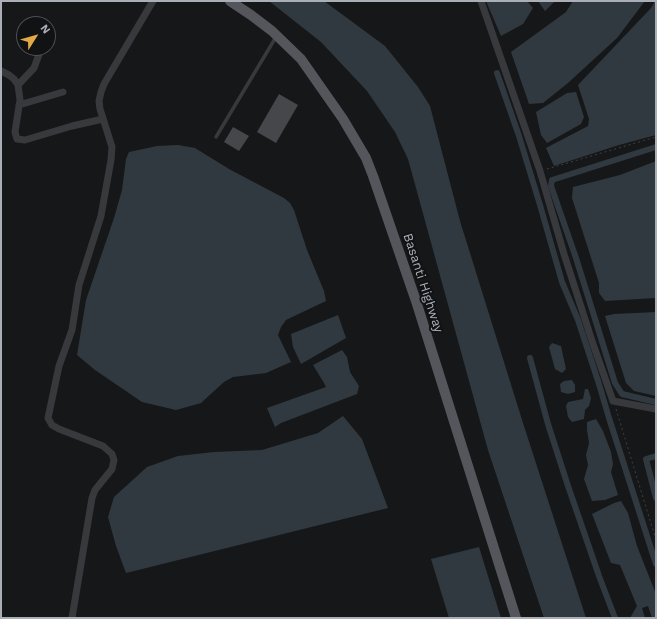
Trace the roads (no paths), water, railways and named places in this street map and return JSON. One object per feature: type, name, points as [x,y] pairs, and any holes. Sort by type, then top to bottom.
[{"type":"main road","name":"Basanti Highway","points":[[230,1],[277,35],[301,59],[324,90],[354,136],[374,176],[454,418],[516,618]]},
{"type":"street","points":[[72,618],[92,498],[95,490],[112,469],[114,460],[112,454],[103,446],[59,429],[52,425],[48,418],[59,366],[72,330],[79,285],[104,202],[112,154],[112,147],[99,101],[104,84],[153,1]]},
{"type":"street","points":[[481,1],[540,171],[564,254],[593,344],[614,400],[656,409]]},
{"type":"street","points":[[18,85],[34,68],[38,56]]},
{"type":"street","points":[[1,71],[9,75],[18,85],[20,100],[15,132],[17,139],[25,140],[72,126],[103,119]]},
{"type":"street","points":[[19,105],[63,92]]},
{"type":"lane","points":[[216,137],[277,35]]},
{"type":"waterway","points":[[497,73],[519,136],[562,282],[578,320],[656,564]]},
{"type":"waterway","points":[[656,147],[552,180],[551,186],[576,258],[615,383],[622,394],[656,402]]},
{"type":"waterway","points":[[530,358],[548,424],[568,486],[615,618]]},
{"type":"waterway","points":[[656,456],[646,459],[656,498]]}]
